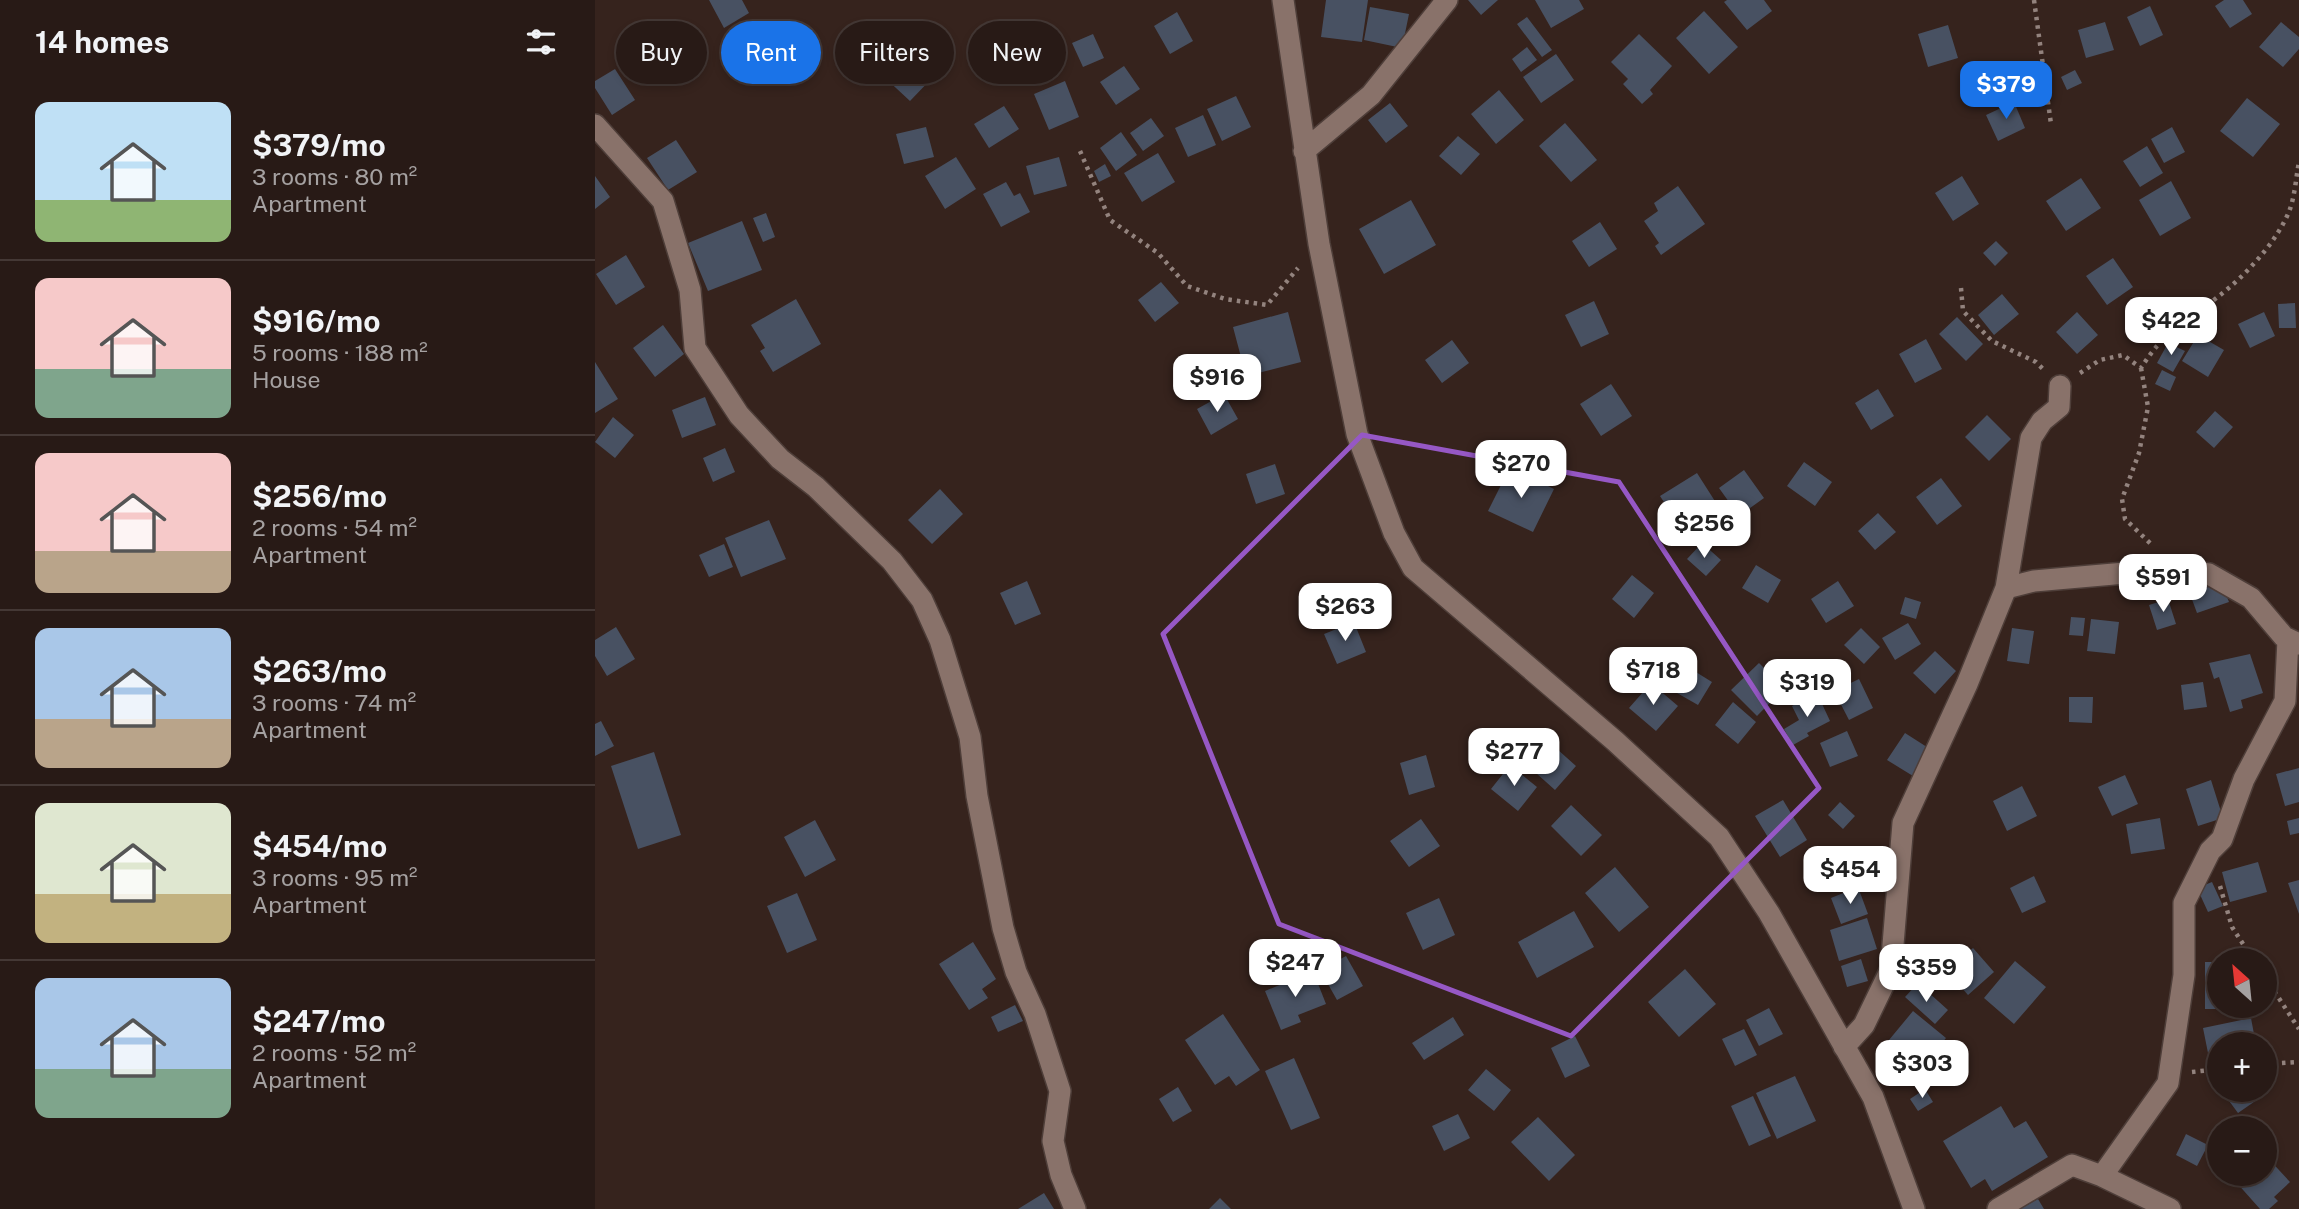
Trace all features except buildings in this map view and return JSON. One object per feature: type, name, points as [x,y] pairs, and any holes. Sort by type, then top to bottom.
[{"type":"street","points":[[1283,0],[1319,244],[1357,434],[1394,533],[1413,568],[1615,741],[1719,836],[1769,913],[1873,1097],[1914,1209]]},
{"type":"street","points":[[1304,151],[1371,95],[1447,0]]},
{"type":"street","points":[[595,125],[663,201],[690,290],[695,348],[739,415],[780,459],[816,487],[892,561],[922,600],[936,630],[970,737],[977,796],[1003,928],[1016,972],[1035,1014],[1060,1091],[1053,1141],[1061,1174],[1075,1209]]},
{"type":"street","points":[[1844,1046],[1864,1025],[1891,969],[1903,823],[2006,588],[2031,438],[2042,421],[2059,407],[2060,386]]},
{"type":"street","points":[[2006,588],[2034,581],[2171,569],[2209,574],[2251,598],[2293,642],[2285,701],[2244,779],[2222,839],[2210,851],[2184,903],[2184,975],[2168,1083],[2102,1177]]},
{"type":"street","points":[[1999,1209],[2072,1165],[2170,1209]]},
{"type":"path","points":[[2033,0],[2050,124]]},
{"type":"path","points":[[1080,151],[1109,220],[1158,253],[1187,286],[1225,299],[1267,304],[1319,244]]},
{"type":"path","points":[[2171,569],[2167,552],[2152,545],[2125,519],[2122,499],[2139,453],[2148,407],[2141,368],[2158,342],[2179,323],[2219,297],[2255,264],[2289,210],[2299,162]]},
{"type":"path","points":[[1961,288],[1963,311],[1992,341],[2036,362],[2060,386],[2101,360],[2112,357],[2123,355],[2141,368]]},
{"type":"path","points":[[2210,851],[2232,927],[2246,948]]},
{"type":"path","points":[[2277,995],[2299,1029]]},
{"type":"path","points":[[2277,1063],[2299,1062]]},
{"type":"highlighted area","points":[[1362,435],[1619,482],[1819,788],[1571,1036],[1279,924],[1163,634]]}]
